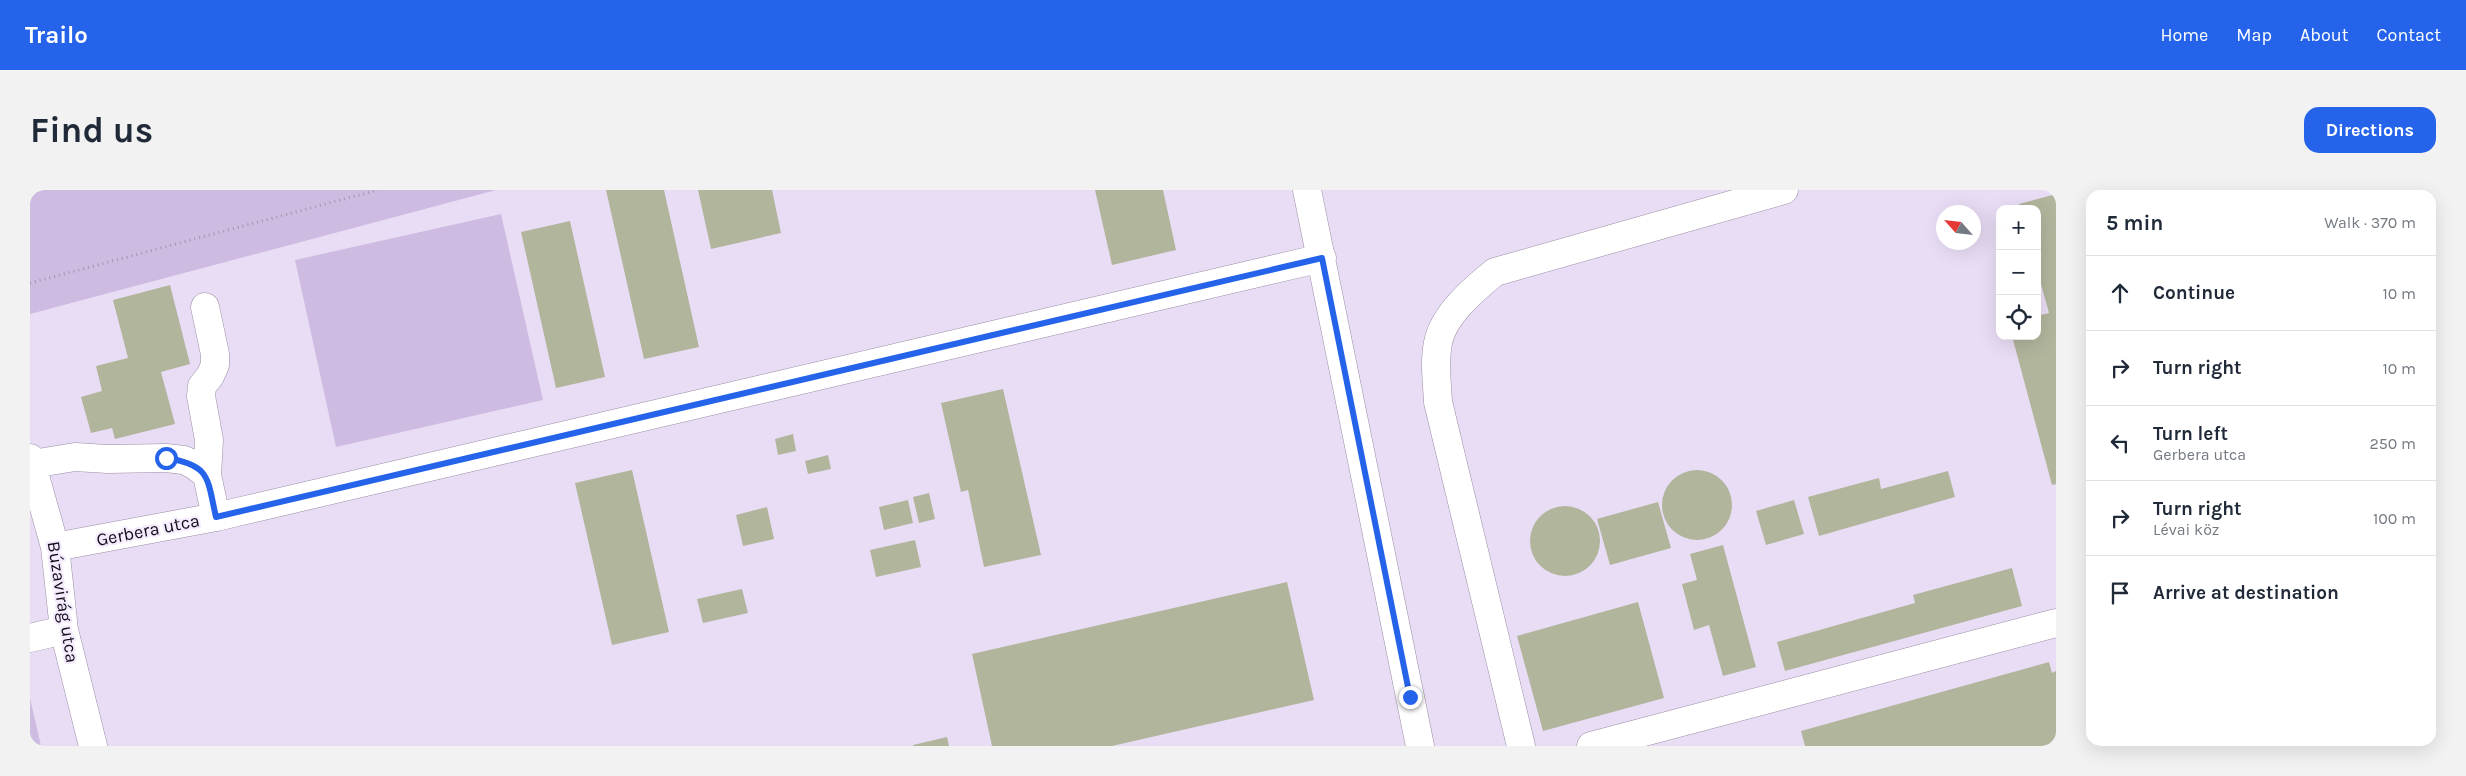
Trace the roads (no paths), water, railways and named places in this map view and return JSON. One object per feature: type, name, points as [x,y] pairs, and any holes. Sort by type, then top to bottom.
[{"type":"street","points":[[1306,190],[1322,258],[1418,745]]},
{"type":"street","points":[[1521,746],[1438,402],[1436,369],[1438,342],[1452,314],[1473,289],[1496,272],[1522,263],[1784,190]]},
{"type":"street","name":"Gerbera utca","points":[[55,547],[216,517],[1322,258]]},
{"type":"street","points":[[205,307],[215,354],[214,365],[210,376],[202,386],[201,396],[209,440],[207,475],[216,517]]},
{"type":"street","points":[[31,461],[75,457],[108,459],[166,458],[194,464],[207,475]]},
{"type":"street","name":"Búzavirág utca","points":[[31,461],[55,547],[64,630],[93,746]]},
{"type":"street","points":[[1591,746],[2056,623]]},
{"type":"street","points":[[30,638],[64,630]]}]
